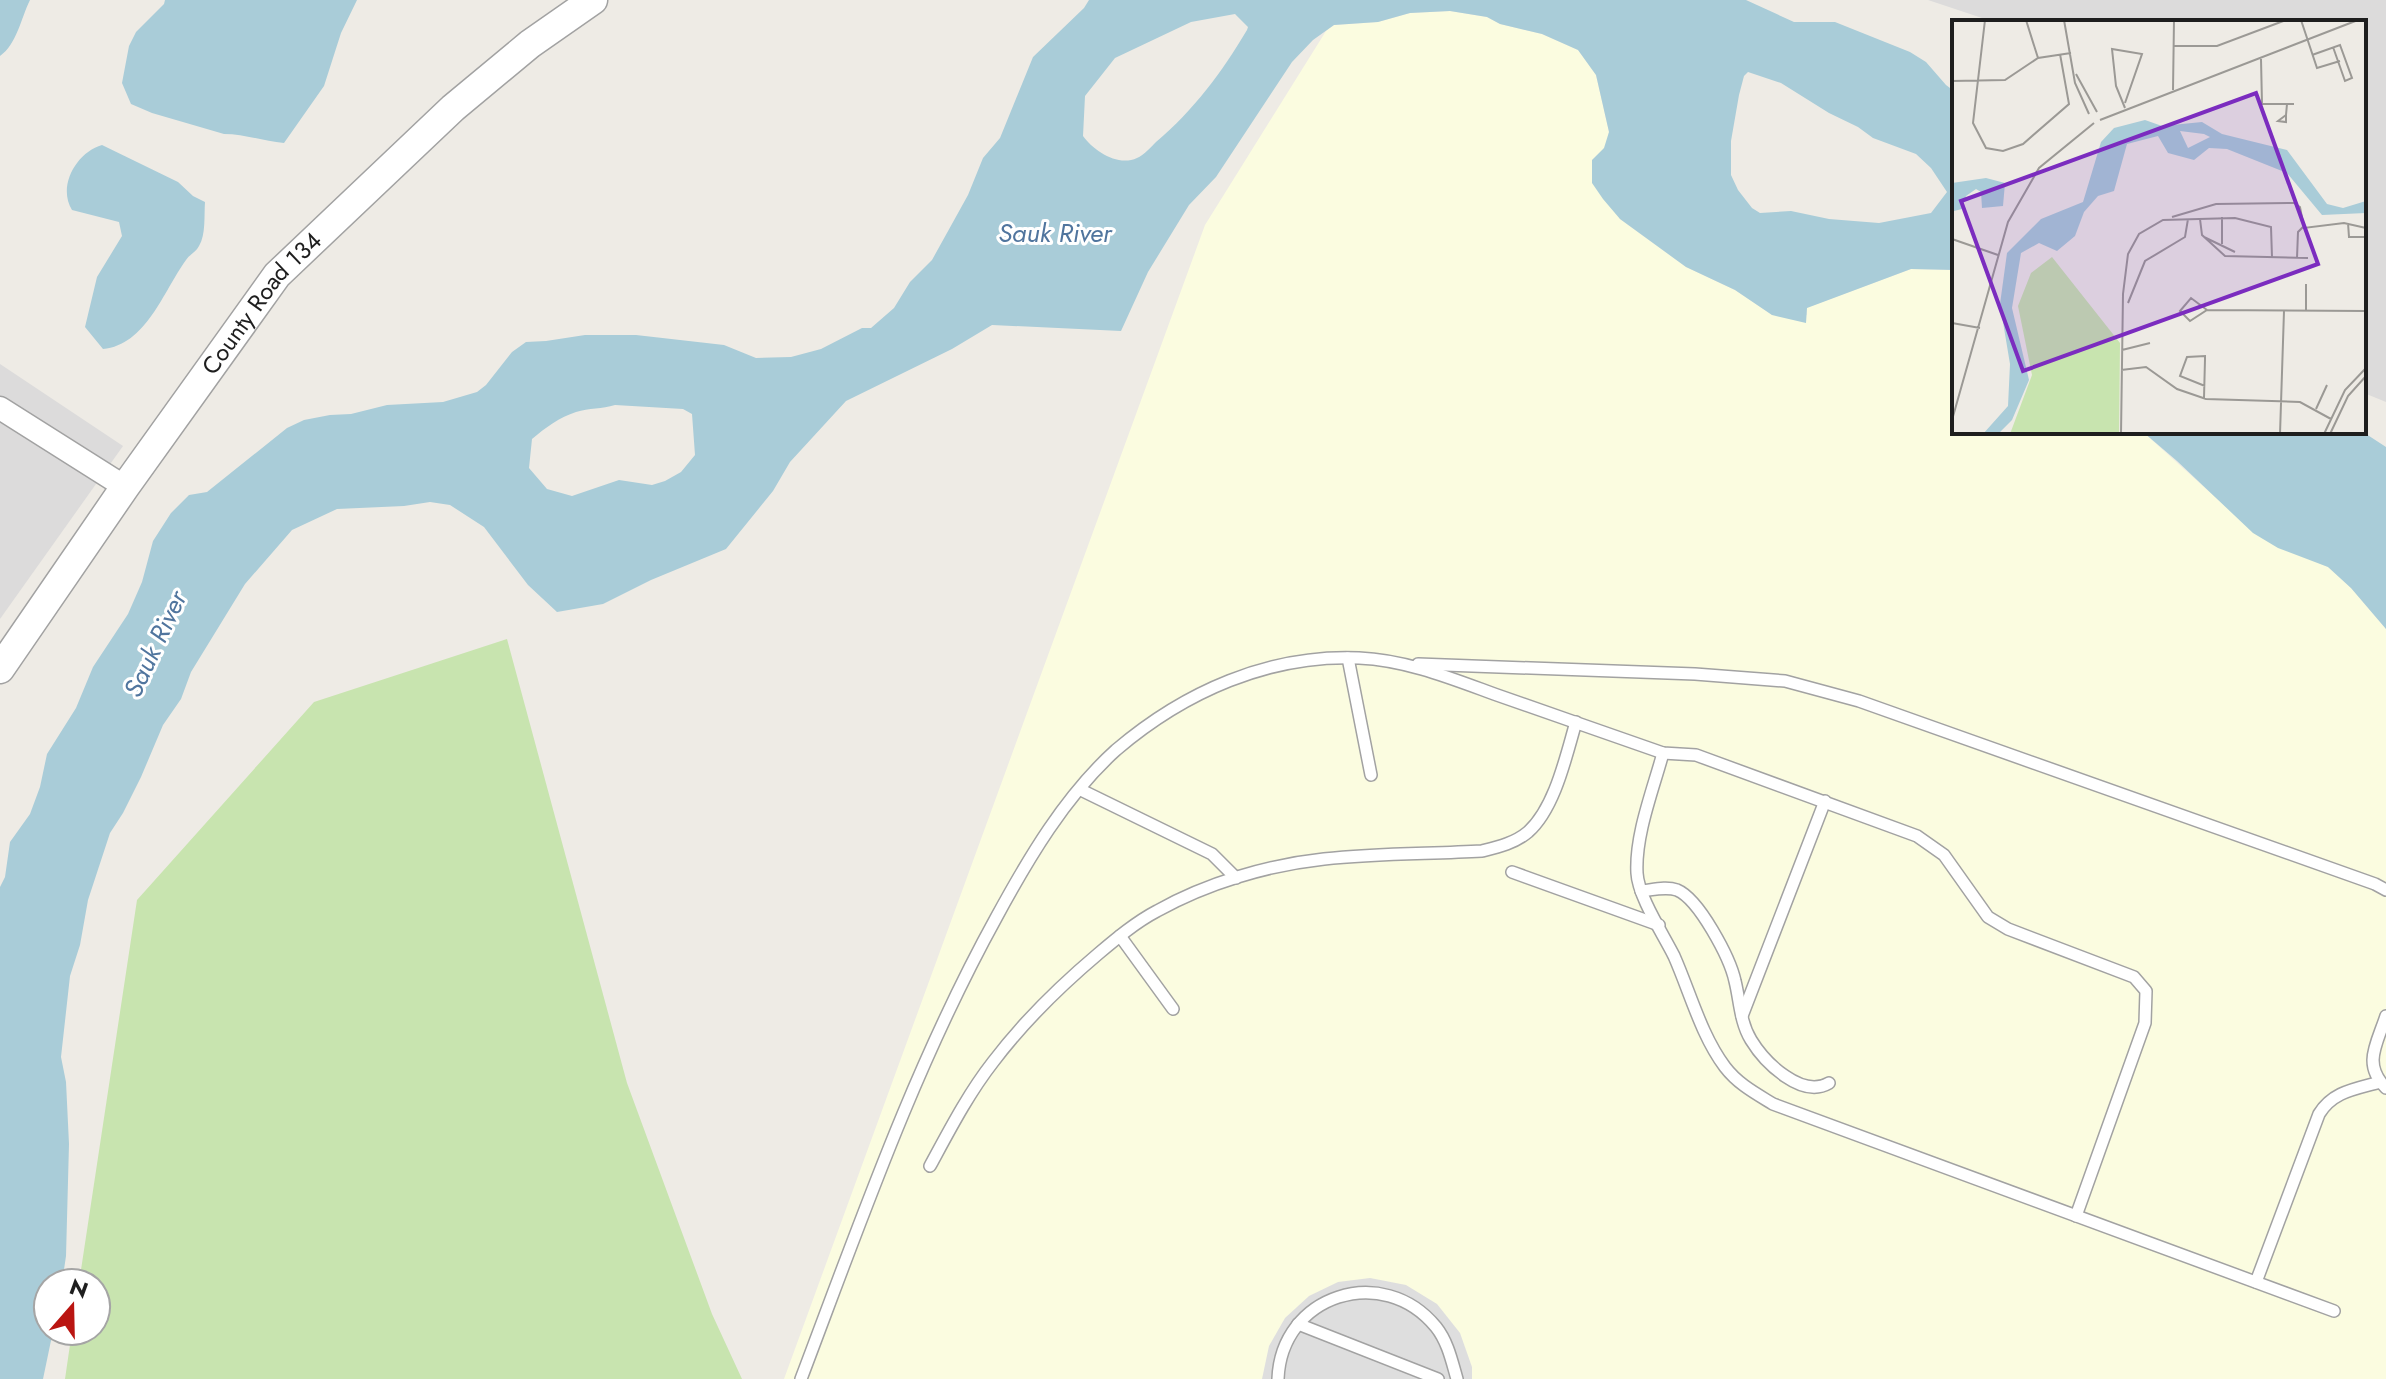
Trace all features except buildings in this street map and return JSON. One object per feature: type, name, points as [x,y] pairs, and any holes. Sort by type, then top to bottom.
[{"type":"street","name":"County Road 134","points":[[0,669],[125,487],[277,275],[453,108],[530,44],[593,0]]},
{"type":"street","points":[[0,408],[125,487]]},
{"type":"lane","points":[[1348,658],[1371,775]]},
{"type":"lane","points":[[801,1379],[911,1090],[1020,874],[1059,816],[1116,751],[1183,702],[1249,673],[1284,664],[1360,658],[1398,663],[1695,674],[1785,681],[1859,701],[2386,890]]},
{"type":"lane","points":[[1398,663],[1442,675],[1663,753],[1696,755],[1917,836],[1944,855],[1988,917],[2008,929],[2134,977],[2146,991],[2145,1023],[2076,1216]]},
{"type":"lane","points":[[930,1166],[983,1076],[1024,1023],[1056,989],[1120,936],[1157,911],[1236,878],[1323,859],[1482,851],[1506,845],[1529,831],[1546,809],[1576,722]]},
{"type":"lane","points":[[1663,753],[1637,857],[1637,876],[1641,891],[1709,1038],[1724,1066],[1744,1087],[1773,1104],[2334,1311]]},
{"type":"lane","points":[[1081,790],[1212,854],[1236,878]]},
{"type":"lane","points":[[1742,1016],[1825,801]]},
{"type":"lane","points":[[1512,872],[1659,925]]},
{"type":"lane","points":[[1641,891],[1668,888],[1686,895],[1698,909],[1731,966],[1751,1041],[1786,1077],[1800,1085],[1811,1089],[1829,1083]]},
{"type":"lane","points":[[1120,936],[1173,1009]]},
{"type":"lane","points":[[2256,1282],[2325,1104],[2346,1091],[2383,1085],[2375,1075],[2371,1060],[2386,1016]]},
{"type":"lane","points":[[1281,1378],[1278,1362],[1289,1335],[1308,1313],[1332,1298],[1361,1292],[1390,1295],[1416,1308],[1437,1328],[1450,1354],[1457,1379]]},
{"type":"lane","points":[[1298,1324],[1438,1379]]},
{"type":"shaded area","points":[[1928,0],[2386,0],[2386,402],[2366,394],[2366,20],[1985,19]]},
{"type":"shaded area","points":[[1450,11],[1487,17],[1500,24],[1542,34],[1578,50],[1596,75],[1609,132],[1605,148],[1592,160],[1620,219],[1686,267],[1735,290],[1772,315],[1807,315],[1806,308],[1911,269],[1952,270],[1952,434],[2145,434],[2225,506],[2305,557],[2328,567],[2351,588],[2386,629],[2386,1379],[784,1379],[1205,225],[1326,31],[1334,25],[1378,22],[1410,13]]},
{"type":"shaded area","points":[[0,364],[123,446],[0,619]]},
{"type":"shaded area","points":[[1370,1278],[1406,1285],[1437,1304],[1460,1333],[1472,1367],[1472,1379],[1262,1379],[1269,1346],[1285,1318],[1309,1296],[1338,1282]]},
{"type":"green space","points":[[507,639],[627,1083],[712,1314],[742,1379],[65,1379],[70,1347],[112,1347],[112,1267],[81,1267],[137,900],[314,702]]},
{"type":"water","points":[[0,0],[30,0],[15,38],[0,56]]},
{"type":"water","points":[[165,0],[357,0],[341,33],[324,86],[284,143],[224,134],[131,104],[122,83],[129,46],[136,32]]},
{"type":"water","name":"Sauk River","points":[[1089,0],[1746,0],[1794,22],[1835,22],[1910,52],[1926,62],[1952,90],[1952,270],[1911,269],[1807,308],[1806,323],[1772,315],[1735,290],[1686,267],[1620,219],[1603,199],[1592,183],[1592,160],[1604,148],[1609,132],[1596,75],[1578,50],[1542,34],[1500,24],[1487,17],[1450,11],[1410,13],[1378,22],[1334,25],[1313,40],[1292,62],[1216,177],[1189,205],[1148,272],[1121,331],[992,325],[952,349],[846,401],[790,462],[773,491],[726,549],[603,604],[557,612],[528,585],[484,527],[450,505],[430,502],[337,509],[292,530],[245,584],[191,672],[181,699],[163,725],[141,777],[110,833],[88,900],[80,945],[70,976],[61,1057],[66,1082],[69,1144],[64,1267],[32,1267],[32,1347],[50,1347],[43,1379],[0,1379],[0,887],[5,877],[10,842],[30,814],[47,754],[76,708],[93,667],[128,614],[142,582],[153,541],[171,513],[189,495],[207,492],[287,428],[304,420],[330,415],[351,414],[387,405],[443,402],[477,392],[512,352],[526,342],[585,335],[636,335],[724,345],[756,358],[791,357],[821,349],[862,328],[871,328],[894,308],[910,282],[932,260],[968,195],[983,158],[1000,138],[1033,57]],"holes":[[[1235,14],[1248,27],[1195,104],[1145,153],[1130,160],[1114,159],[1093,147],[1083,136],[1085,96],[1115,58],[1191,22]],[[1748,72],[1781,83],[1873,138],[1916,154],[1931,168],[1947,192],[1931,213],[1879,223],[1829,219],[1791,211],[1760,213],[1752,208],[1731,175],[1731,141],[1739,95]],[[615,405],[683,409],[692,414],[695,455],[681,472],[665,481],[652,485],[619,480],[572,496],[547,489],[529,468],[532,439],[570,414]]]},
{"type":"water","points":[[102,145],[178,182],[205,202],[204,231],[198,248],[186,260],[152,315],[131,338],[103,349],[85,327],[97,277],[122,236],[119,222],[72,210],[67,191],[68,181],[78,162]]},
{"type":"water","points":[[2145,434],[2366,434],[2386,447],[2386,629],[2351,588],[2328,567],[2278,548],[2253,533]]}]
